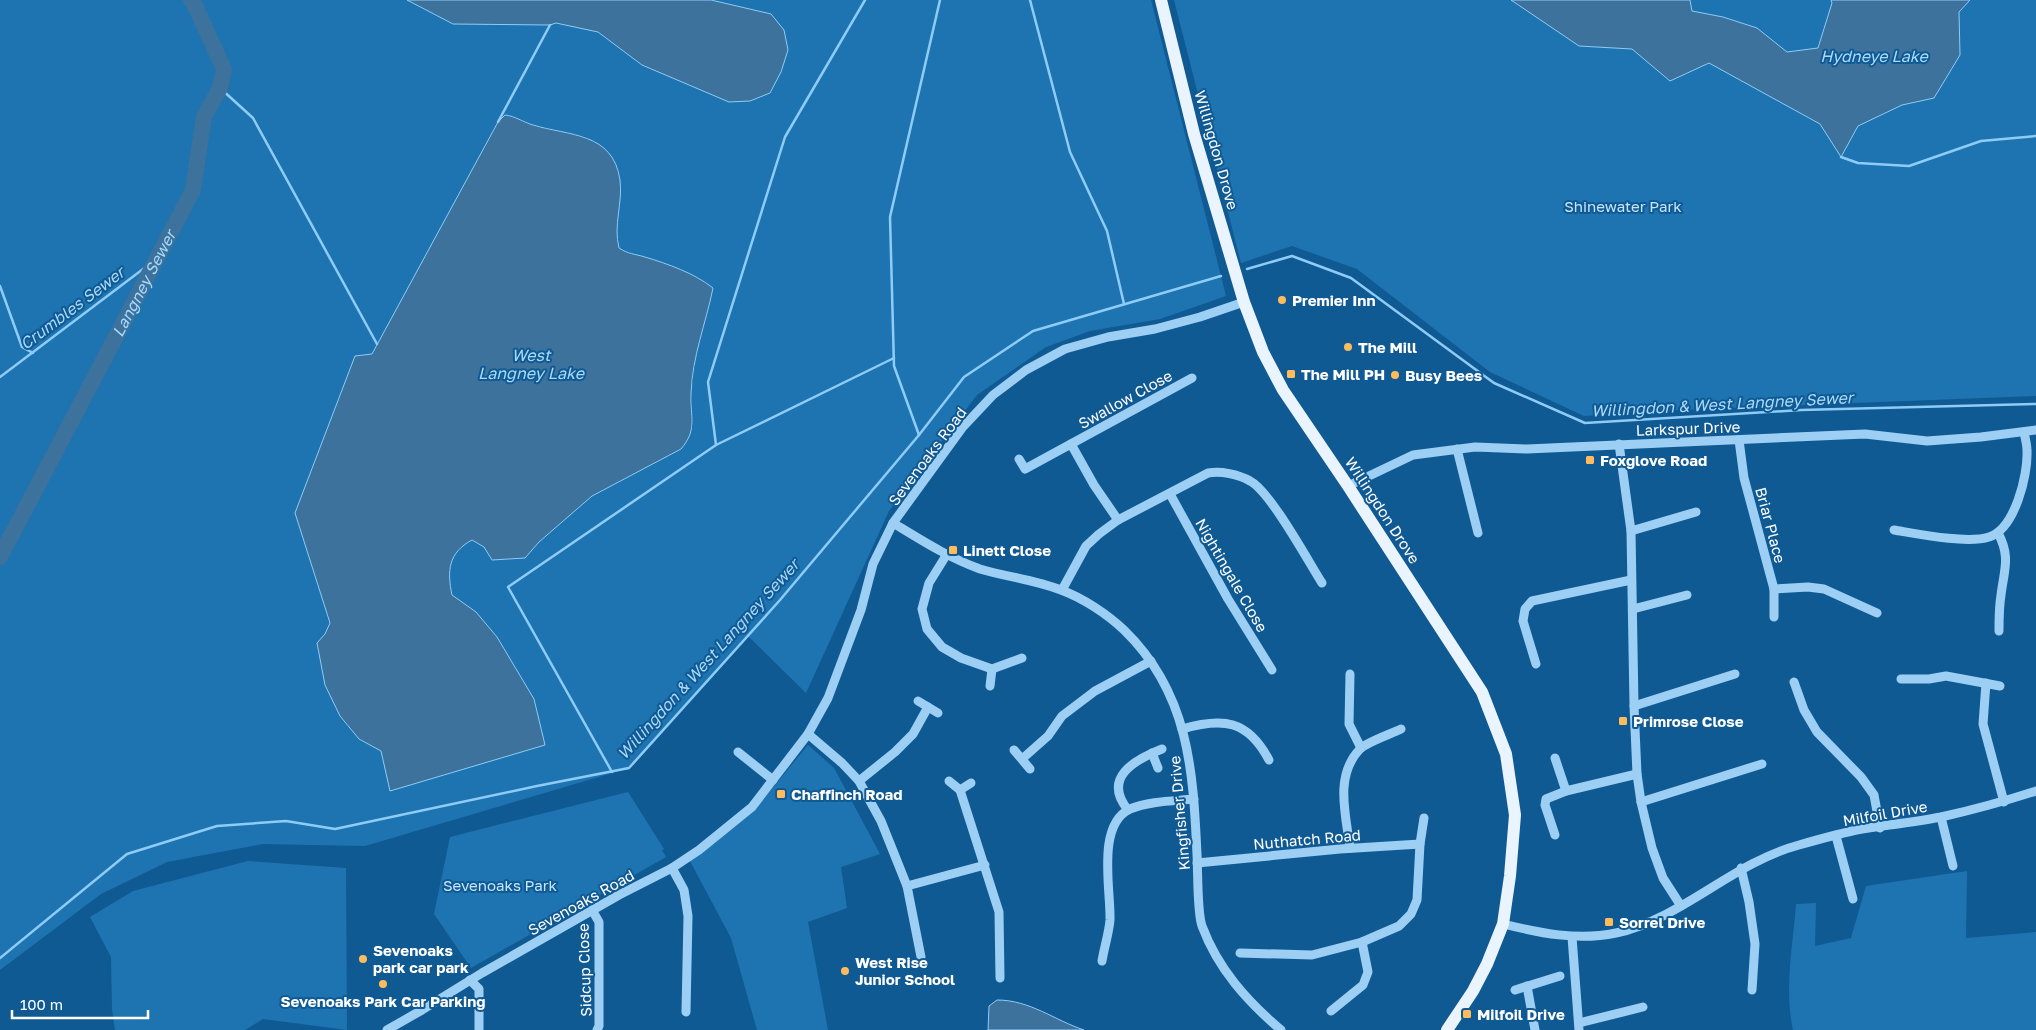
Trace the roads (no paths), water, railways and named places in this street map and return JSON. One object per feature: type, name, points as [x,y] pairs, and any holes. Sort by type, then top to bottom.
[{"type":"main road","name":"Willingdon Drove","points":[[1161,0],[1194,134],[1244,302],[1263,352],[1284,390],[1482,692],[1506,754],[1515,815],[1510,876],[1503,924],[1487,964],[1473,991],[1447,1030]]},
{"type":"street","name":"Sevenoaks Road","points":[[387,1030],[592,910],[672,868],[699,850],[752,807],[808,734],[828,698],[841,668],[861,610],[873,564],[893,523],[962,428],[993,395],[1026,370],[1065,349],[1108,337],[1154,329],[1200,317],[1244,302]]},
{"type":"street","name":"Swallow Close","points":[[1019,459],[1025,469],[1192,378]]},
{"type":"street","name":"Larkspur Drive","points":[[1348,486],[1413,455],[1475,447],[1527,449],[1866,434],[1927,441],[2036,430]]},
{"type":"street","points":[[1894,530],[1969,539],[1988,538],[1998,533],[2012,515],[2025,477],[2027,451],[2024,432]]},
{"type":"street","name":"Briar Place","points":[[1739,440],[1744,478],[1774,589],[1774,617]]},
{"type":"street","name":"Swallow Close","points":[[1071,444],[1094,486],[1118,520]]},
{"type":"street","points":[[1619,444],[1631,531],[1637,774],[1641,802],[1652,848],[1663,878],[1681,906]]},
{"type":"street","points":[[1457,449],[1478,533]]},
{"type":"street","points":[[1062,590],[1086,546],[1118,520],[1208,473],[1218,472],[1250,481],[1264,492],[1322,583]]},
{"type":"street","name":"Nightingale Close","points":[[1170,494],[1228,598],[1272,670]]},
{"type":"street","points":[[1631,531],[1696,512]]},
{"type":"street","name":"Kingfisher Drive","points":[[893,523],[947,554],[980,568],[1062,590],[1104,613],[1124,630],[1151,661],[1169,690],[1182,728],[1194,799],[1202,924],[1213,952],[1227,973],[1255,1008],[1281,1030]]},
{"type":"street","points":[[1998,533],[2004,544],[2007,561],[2001,596],[1999,631]]},
{"type":"street","points":[[1921,534],[1921,545]]},
{"type":"street","points":[[947,554],[929,583],[922,609],[927,629],[942,647],[961,658],[992,669],[1022,658]]},
{"type":"street","points":[[1536,664],[1523,621],[1524,609],[1532,601],[1631,580]]},
{"type":"street","points":[[1774,589],[1808,587],[1824,589],[1877,613]]},
{"type":"street","points":[[1634,609],[1687,595]]},
{"type":"street","points":[[1022,759],[1048,736],[1062,716],[1095,691],[1151,661]]},
{"type":"street","points":[[990,686],[992,669]]},
{"type":"street","points":[[1350,674],[1349,724],[1361,748]]},
{"type":"street","points":[[1634,706],[1735,674]]},
{"type":"street","points":[[1901,679],[1929,679],[1946,676],[2000,686]]},
{"type":"street","points":[[1794,682],[1804,710],[1817,732],[1861,777],[1874,795],[1880,828]]},
{"type":"street","points":[[1986,683],[1983,724],[2004,802]]},
{"type":"street","points":[[918,701],[938,713]]},
{"type":"street","points":[[859,781],[895,752],[913,734],[928,707]]},
{"type":"street","points":[[1182,728],[1200,723],[1219,722],[1238,726],[1251,733],[1269,760]]},
{"type":"street","points":[[1350,848],[1343,788],[1346,770],[1361,748],[1401,729]]},
{"type":"street","points":[[808,734],[842,763],[859,781],[881,821],[908,886],[921,957]]},
{"type":"street","points":[[1128,810],[1121,801],[1117,790],[1120,778],[1129,766],[1162,749]]},
{"type":"street","points":[[1014,750],[1030,769]]},
{"type":"street","points":[[738,752],[773,780]]},
{"type":"street","points":[[1152,753],[1158,768]]},
{"type":"street","points":[[1555,758],[1566,791]]},
{"type":"street","points":[[1641,802],[1762,764]]},
{"type":"street","points":[[1554,835],[1545,805],[1546,799],[1566,791],[1637,774]]},
{"type":"street","points":[[949,782],[960,790],[999,912],[1000,978]]},
{"type":"street","points":[[960,790],[971,783]]},
{"type":"street","name":"Milfoil Drive","points":[[1503,924],[1572,937],[1616,933],[1648,922],[1681,906],[1741,868],[1772,854],[1863,829],[1880,828],[1941,817],[2004,802],[2036,791]]},
{"type":"street","points":[[1102,961],[1110,922],[1110,884],[1107,858],[1109,837],[1118,821],[1128,810],[1143,805],[1194,799]]},
{"type":"street","points":[[1941,817],[1953,866]]},
{"type":"street","points":[[1240,953],[1312,955],[1362,942],[1399,926],[1411,914],[1417,900],[1420,844],[1424,818]]},
{"type":"street","points":[[1836,836],[1853,899]]},
{"type":"street","name":"Nuthatch Road","points":[[1197,864],[1350,848],[1420,844]]},
{"type":"street","points":[[908,886],[985,865]]},
{"type":"street","points":[[672,868],[684,890],[688,916],[686,1012]]},
{"type":"street","points":[[1741,868],[1749,902],[1755,944],[1752,990]]},
{"type":"street","name":"Sidcup Close","points":[[592,910],[599,922],[599,1026],[597,1030]]},
{"type":"street","points":[[1572,937],[1579,1026],[1643,1007]]},
{"type":"street","points":[[1330,1011],[1363,985],[1368,972],[1362,942]]},
{"type":"street","points":[[1515,990],[1560,976]]},
{"type":"street","points":[[470,980],[479,989],[479,1030]]},
{"type":"street","points":[[1528,986],[1535,1030]]},
{"type":"water","points":[[407,0],[711,0],[771,14],[784,30],[788,50],[781,72],[770,93],[750,101],[729,102],[642,65],[598,32],[556,23],[550,25],[453,24]]},
{"type":"water","name":"Hydneye Lake","points":[[1511,0],[1690,0],[1692,11],[1723,17],[1757,28],[1787,52],[1818,48],[1832,3],[1831,0],[1970,0],[1959,12],[1960,55],[1934,98],[1902,105],[1858,126],[1841,157],[1820,124],[1709,63],[1670,81],[1632,49],[1579,46]]},
{"type":"water","name":"West Langney Lake","points":[[505,115],[533,125],[575,135],[599,144],[609,153],[616,164],[620,180],[621,189],[617,222],[619,248],[680,270],[698,278],[713,288],[694,367],[690,435],[681,449],[592,496],[539,542],[525,558],[492,560],[484,547],[472,540],[458,551],[451,563],[450,570],[452,595],[476,612],[497,637],[534,699],[545,745],[390,791],[381,751],[359,739],[340,716],[325,685],[317,643],[325,634],[330,623],[295,513],[355,356],[372,354],[498,122]]},
{"type":"water","points":[[997,1000],[1020,1003],[1084,1030],[988,1030],[989,1006]]},
{"type":"waterway","name":"Langney Sewer","points":[[0,557],[193,190],[204,117],[220,88],[224,69],[191,0]]},
{"type":"waterway","points":[[716,445],[708,382],[785,137],[865,0]]},
{"type":"waterway","points":[[919,435],[894,366],[890,217],[940,0]]},
{"type":"waterway","points":[[1030,0],[1070,152],[1107,231],[1124,304]]},
{"type":"waterway","points":[[498,122],[550,25]]},
{"type":"waterway","points":[[220,88],[253,118],[377,344]]},
{"type":"waterway","points":[[1841,157],[1858,163],[1909,166],[1981,141],[2036,136]]},
{"type":"waterway","name":"Willingdon & West Langney Sewer","points":[[1247,269],[1292,256],[1351,278],[1494,383],[1585,423],[1801,410],[2036,404]]},
{"type":"waterway","name":"Crumbles Sewer","points":[[0,377],[159,257]]},
{"type":"waterway","name":"Willingdon & West Langney Sewer","points":[[0,958],[127,854],[217,826],[286,821],[335,829],[629,768],[780,600],[919,435],[964,377],[1033,331],[1221,276]]},
{"type":"waterway","points":[[0,286],[22,347],[33,353]]},
{"type":"waterway","points":[[612,772],[508,587],[716,445],[894,358]]},
{"type":"place","name":"Premier Inn","points":[[1282,300]]},
{"type":"place","name":"The Mill","points":[[1348,347]]},
{"type":"place","name":"The Mill PH","points":[[1291,374]]},
{"type":"place","name":"Busy Bees","points":[[1395,375]]},
{"type":"place","name":"Foxglove Road","points":[[1590,460]]},
{"type":"place","name":"Linett Close","points":[[953,550]]},
{"type":"place","name":"Primrose Close","points":[[1623,721]]},
{"type":"place","name":"Chaffinch Road","points":[[781,794]]},
{"type":"place","name":"Sorrel Drive","points":[[1609,922]]},
{"type":"place","name":"Sevenoaks park car park","points":[[363,959]]},
{"type":"place","name":"West Rise Junior School","points":[[845,971]]},
{"type":"place","name":"Sevenoaks Park Car Parking","points":[[383,984]]},
{"type":"place","name":"Milfoil Drive","points":[[1467,1014]]},
{"type":"park label","name":"Shinewater Park","points":[[1623,206]]},
{"type":"park label","name":"Sevenoaks Park","points":[[500,885]]}]
